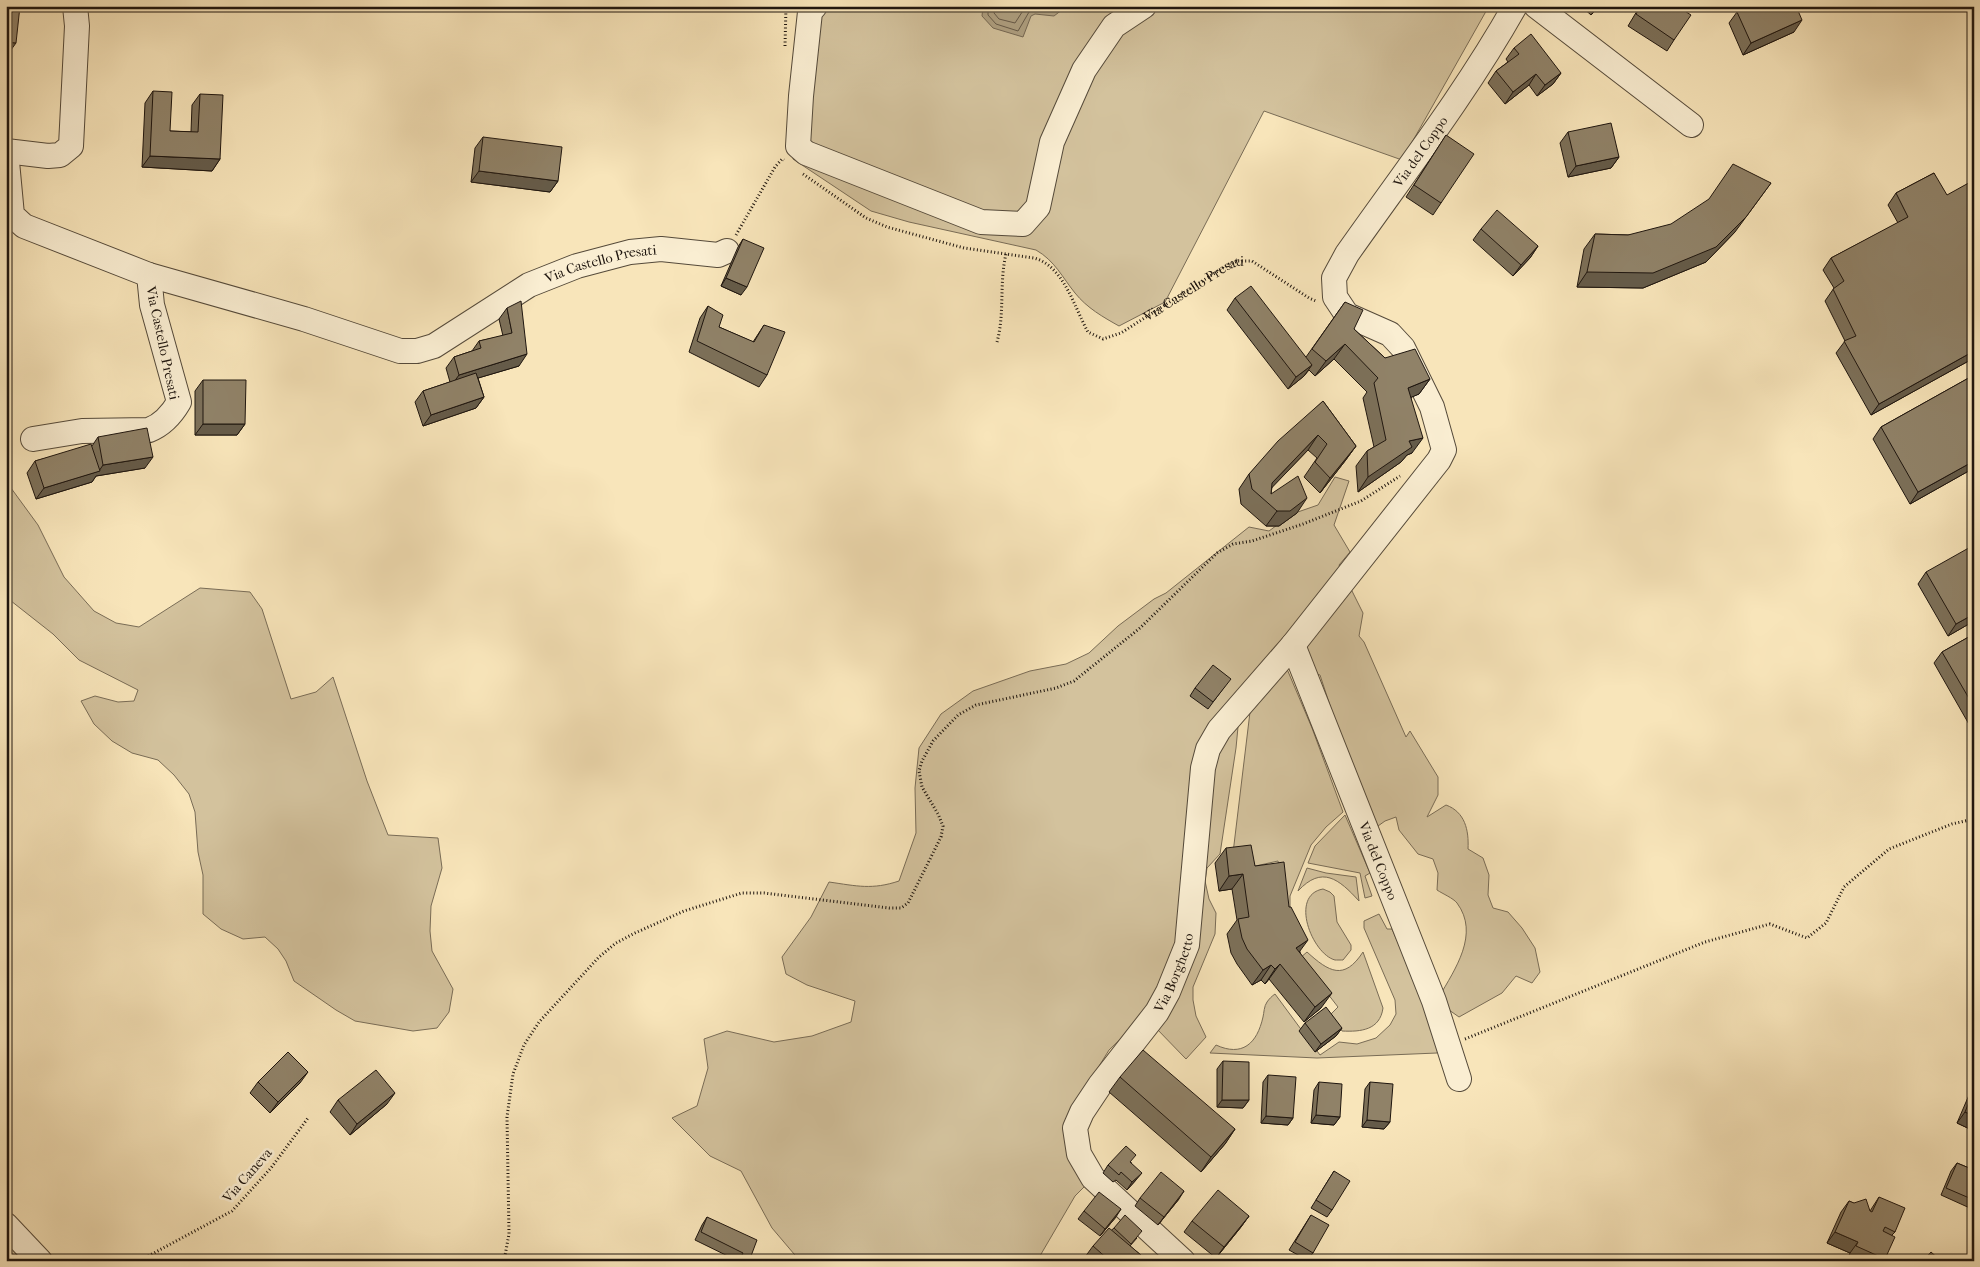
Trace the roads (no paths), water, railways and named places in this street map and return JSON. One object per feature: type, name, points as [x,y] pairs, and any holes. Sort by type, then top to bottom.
[{"type":"street","name":"Via Castello Presati","points":[[76,6],[77,26],[71,146],[60,155],[48,156],[6,151],[12,216],[24,226],[149,275],[304,319],[400,351],[417,351],[434,346],[529,286],[577,266],[630,252],[661,249],[718,255],[727,251]]},
{"type":"street","points":[[815,6],[810,12],[798,146],[806,153],[981,222],[1023,224],[1038,207],[1052,142],[1084,70],[1114,26],[1144,6]]},
{"type":"street","name":"Via del Coppo","points":[[1459,1079],[1434,1001],[1293,645],[1440,460],[1444,450],[1444,443],[1432,407],[1403,348],[1390,334],[1347,315],[1335,297],[1334,278],[1347,254],[1492,46],[1515,6]]},
{"type":"street","points":[[1536,6],[1691,125]]},
{"type":"street","name":"Via Castello Presati","points":[[33,439],[82,431],[149,430],[158,426],[176,408],[179,402],[152,305],[149,275]]},
{"type":"street","name":"Via Borghetto","points":[[1183,1261],[1093,1178],[1079,1154],[1075,1128],[1082,1112],[1100,1084],[1156,1012],[1168,992],[1187,945],[1203,768],[1208,749],[1219,730],[1293,645]]},
{"type":"street","points":[[6,1224],[40,1261]]},
{"type":"water","points":[[983,6],[1067,6],[1054,16],[1035,14],[1031,16],[1023,37],[993,28],[982,16]]}]
